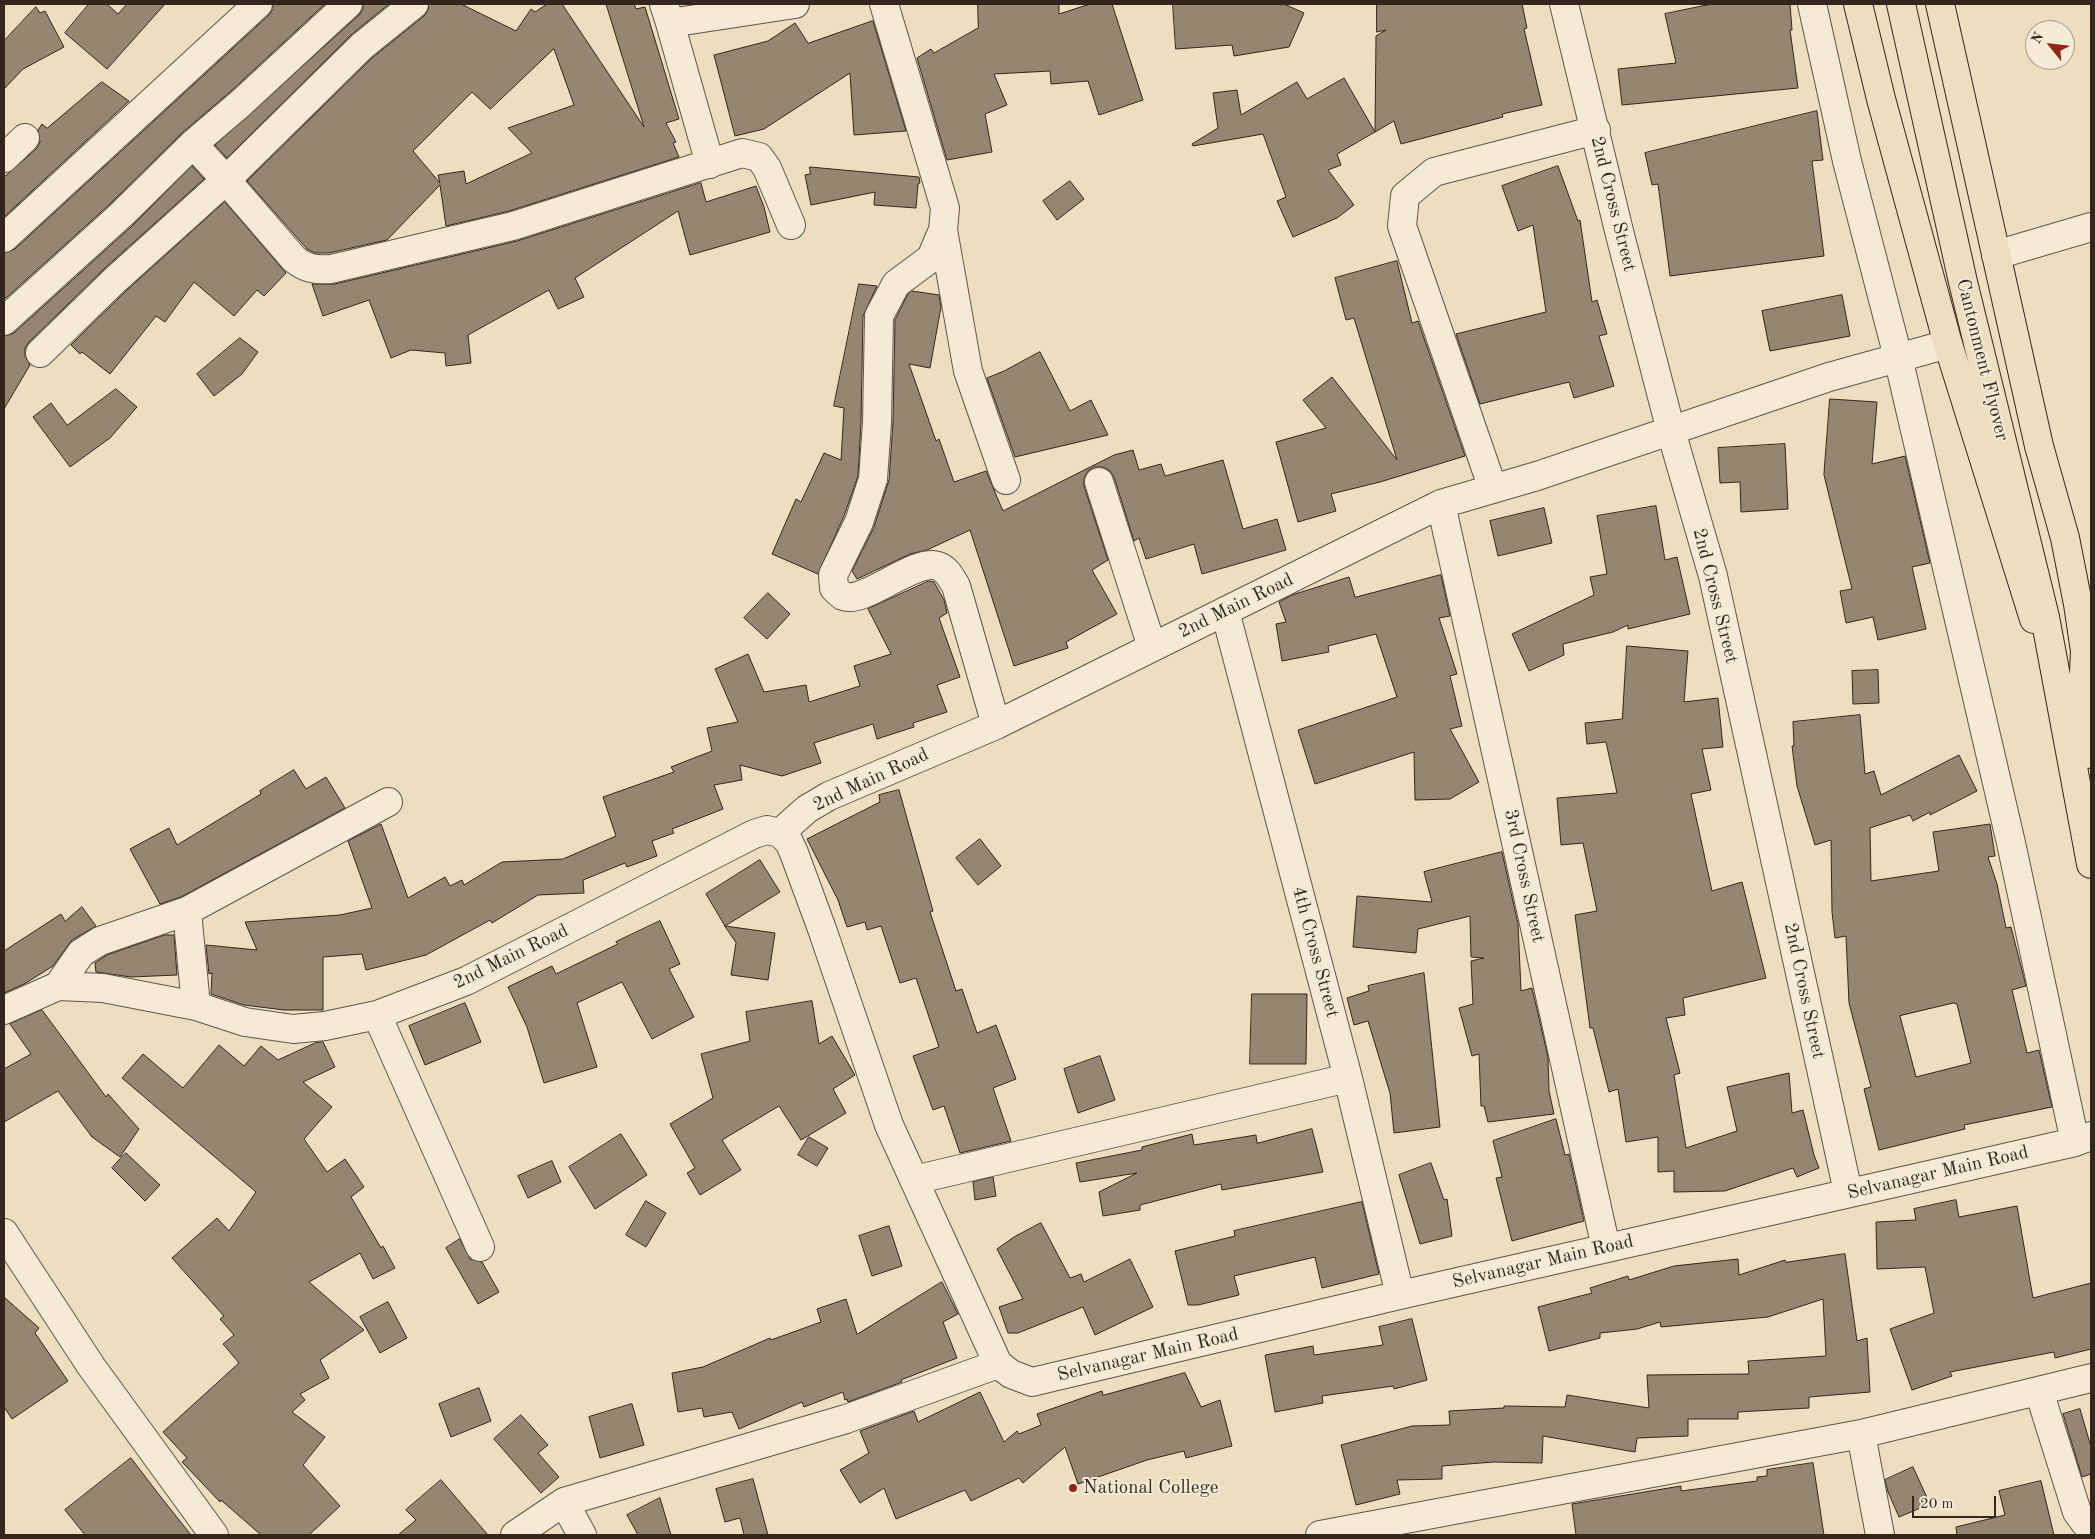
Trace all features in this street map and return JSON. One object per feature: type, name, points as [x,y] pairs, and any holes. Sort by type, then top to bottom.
[{"type":"main road","points":[[1858,4],[1948,344],[2073,715],[2091,754]]},
{"type":"main road","name":"Cantonment Flyover","points":[[1901,4],[1963,282],[2052,613]]},
{"type":"main road","name":"Cantonment Flyover","points":[[1916,4],[2004,393],[2073,715]]},
{"type":"main road","points":[[1940,4],[2039,446],[2065,538],[2078,604],[2085,651],[2073,715],[2091,864]]},
{"type":"street","points":[[4,238],[127,122],[258,4]]},
{"type":"street","points":[[4,321],[122,214],[193,144],[241,103],[348,4]]},
{"type":"street","points":[[40,353],[116,280],[226,180],[362,46],[414,4]]},
{"type":"street","points":[[710,164],[667,13],[795,4]]},
{"type":"street","points":[[884,4],[945,208],[943,230],[968,371],[1006,480]]},
{"type":"street","name":"2nd Cross Street","points":[[1564,4],[1620,235],[1713,576],[1848,1192]]},
{"type":"street","points":[[1812,4],[1848,162],[1898,357],[2011,843],[2083,1139]]},
{"type":"street","points":[[1493,489],[1402,226],[1405,196],[1434,172],[1596,130]]},
{"type":"street","points":[[4,158],[25,138]]},
{"type":"street","points":[[193,144],[294,259],[303,267],[324,270],[512,226],[742,154],[759,157],[767,168],[791,225]]},
{"type":"street","points":[[1996,255],[2091,227]]},
{"type":"street","points":[[943,230],[931,258],[896,284],[879,316],[878,379],[872,479],[859,522],[833,575],[834,588],[843,596],[856,596],[922,567],[937,566],[947,572],[956,586],[996,725]]},
{"type":"street","name":"2nd Main Road","points":[[4,1010],[58,986],[104,988],[196,1006],[245,1022],[293,1029],[325,1026],[377,1016],[466,981],[754,834],[767,830],[780,832],[807,809],[829,796],[996,725],[1441,504],[1672,431],[1829,377],[1948,344]]},
{"type":"street","points":[[1099,482],[1152,647]]},
{"type":"street","name":"3rd Cross Street","points":[[1441,504],[1606,1248]]},
{"type":"street","name":"4th Cross Street","points":[[1225,611],[1348,1078],[1400,1294]]},
{"type":"street","points":[[58,986],[81,953],[100,941],[187,911],[388,802]]},
{"type":"street","points":[[515,1535],[564,1502],[846,1419],[998,1364],[889,1125],[794,853],[789,842],[780,832]]},
{"type":"street","points":[[187,911],[196,1006]]},
{"type":"street","points":[[377,1016],[480,1247]]},
{"type":"street","points":[[914,1180],[1348,1078]]},
{"type":"street","name":"Selvanagar Main Road","points":[[998,1364],[1011,1374],[1032,1382],[1400,1294],[2083,1139]]},
{"type":"street","points":[[4,1233],[91,1366],[214,1535]]},
{"type":"street","points":[[1320,1535],[1409,1528],[1861,1434],[2091,1378]]},
{"type":"street","points":[[2039,1391],[2077,1512],[2086,1524],[2091,1526]]},
{"type":"street","points":[[1861,1434],[1880,1535]]},
{"type":"street","points":[[564,1502],[582,1535]]},
{"type":"building","points":[[89,4],[107,4],[118,14],[127,4],[165,4],[107,69],[65,33]]},
{"type":"building","points":[[273,4],[325,4],[231,91],[182,133],[111,203],[6,298],[4,297],[4,253],[15,249],[269,15],[273,9]]},
{"type":"building","points":[[363,4],[389,4],[351,35],[227,158],[215,145],[359,15],[363,9]]},
{"type":"building","points":[[429,4],[461,4],[516,31],[531,9],[535,12],[547,4],[562,4],[644,127],[606,4],[634,4],[636,9],[645,7],[679,119],[666,123],[676,142],[673,143],[679,157],[509,211],[446,226],[440,185],[387,240],[329,253],[315,253],[307,249],[247,181],[372,58],[424,16]],"holes":[[[554,49],[574,105],[508,128],[532,153],[466,184],[464,171],[438,175],[440,183],[413,151],[472,92],[490,109]]]},
{"type":"building","points":[[978,4],[1059,4],[1059,14],[1090,4],[1112,4],[1143,100],[1099,115],[1088,81],[1051,84],[1050,71],[994,74],[1007,105],[985,114],[992,152],[947,160],[917,58],[931,49],[934,53],[978,28]]},
{"type":"building","points":[[1173,4],[1284,4],[1304,13],[1289,47],[1234,56],[1232,45],[1176,49]]},
{"type":"building","points":[[1377,4],[1522,4],[1527,28],[1524,29],[1542,105],[1502,114],[1503,117],[1401,144],[1394,121],[1375,132],[1376,36],[1386,30],[1377,32]]},
{"type":"building","points":[[1712,4],[1790,4],[1792,30],[1790,30],[1798,88],[1622,105],[1618,69],[1676,63],[1665,14]]},
{"type":"building","points":[[36,7],[40,13],[45,11],[64,47],[23,69],[4,89],[4,41]]},
{"type":"building","points":[[873,21],[906,131],[854,135],[850,73],[764,129],[735,136],[714,55],[768,41],[795,23],[808,43]]},
{"type":"building","points":[[1344,78],[1375,132],[1337,154],[1341,165],[1328,170],[1354,205],[1337,218],[1293,237],[1277,201],[1286,197],[1263,134],[1193,146],[1192,144],[1218,128],[1213,93],[1237,90],[1241,115],[1297,82],[1307,99]]},
{"type":"building","points":[[102,82],[129,101],[4,217],[4,177],[36,149],[40,142],[38,130],[42,124],[47,128]]},
{"type":"building","points":[[1817,111],[1823,160],[1812,161],[1824,256],[1670,276],[1658,184],[1652,185],[1645,153]]},
{"type":"building","points":[[192,166],[204,179],[105,268],[29,342],[25,348],[25,356],[30,365],[4,409],[4,336],[14,333],[132,226]]},
{"type":"building","points":[[1558,166],[1578,221],[1580,220],[1592,302],[1597,300],[1607,334],[1599,336],[1614,386],[1574,398],[1569,382],[1480,404],[1456,334],[1546,312],[1533,225],[1518,231],[1502,186]]},
{"type":"building","points":[[810,167],[919,177],[920,183],[918,184],[916,208],[874,205],[875,192],[811,205],[805,175],[810,174]]},
{"type":"building","points":[[1070,181],[1084,199],[1057,220],[1043,201]]},
{"type":"building","points":[[701,183],[706,202],[756,186],[764,207],[770,232],[690,255],[678,211],[575,278],[584,297],[558,309],[549,290],[468,335],[471,363],[446,366],[445,353],[411,350],[391,358],[369,300],[323,316],[312,284],[335,284],[517,241]]},
{"type":"building","points":[[225,202],[286,273],[264,296],[257,290],[234,316],[194,282],[165,322],[156,316],[110,374],[82,352],[80,354],[71,345],[126,291]]},
{"type":"building","points":[[1397,261],[1412,323],[1418,321],[1465,456],[1380,482],[1331,494],[1336,511],[1298,522],[1276,442],[1326,428],[1303,400],[1332,377],[1397,460],[1354,318],[1346,320],[1335,278]]},
{"type":"building","points":[[859,284],[877,286],[863,316],[858,476],[844,516],[818,574],[772,554],[796,499],[801,502],[824,453],[841,460],[844,408],[834,406]]},
{"type":"building","points":[[912,291],[939,295],[941,307],[930,368],[909,364],[936,441],[939,439],[954,482],[986,471],[1003,511],[1114,455],[1133,450],[1139,470],[1161,464],[1165,476],[1223,460],[1243,529],[1277,519],[1286,550],[1202,574],[1194,544],[1146,559],[1139,538],[1134,541],[1114,477],[1110,471],[1103,467],[1094,467],[1088,471],[1084,478],[1084,486],[1108,560],[1092,570],[1117,614],[1066,642],[1068,648],[1014,666],[970,530],[927,550],[910,554],[857,579],[852,571],[874,527],[889,480],[893,423],[895,320],[908,294]]},
{"type":"building","points":[[1842,295],[1850,336],[1770,351],[1762,311]]},
{"type":"building","points":[[240,338],[258,352],[242,374],[214,396],[197,374]]},
{"type":"building","points":[[1040,352],[1070,411],[1091,400],[1108,435],[1015,457],[987,378]]},
{"type":"building","points":[[116,389],[137,407],[110,438],[70,467],[33,417],[51,403],[67,425]]},
{"type":"building","points":[[1830,399],[1877,402],[1872,464],[1905,456],[1930,563],[1912,567],[1926,629],[1878,640],[1873,617],[1846,623],[1840,591],[1852,589],[1824,475]]},
{"type":"building","points":[[1785,444],[1788,509],[1741,512],[1740,482],[1720,483],[1718,448]]},
{"type":"building","points":[[1656,506],[1665,560],[1677,557],[1690,614],[1628,629],[1628,625],[1613,632],[1563,644],[1564,655],[1529,671],[1512,634],[1594,595],[1590,577],[1607,574],[1597,516]]},
{"type":"building","points":[[1544,508],[1552,543],[1498,556],[1490,521]]},
{"type":"building","points":[[1441,575],[1450,616],[1439,618],[1457,674],[1450,676],[1462,726],[1450,729],[1479,782],[1450,799],[1415,800],[1414,752],[1315,784],[1298,730],[1397,697],[1376,634],[1328,646],[1329,652],[1282,661],[1276,624],[1286,622],[1279,602],[1292,595],[1349,577],[1355,597]]},
{"type":"building","points":[[929,581],[934,582],[944,600],[947,613],[939,618],[960,677],[937,685],[947,712],[913,723],[914,727],[877,739],[873,724],[814,743],[821,763],[782,776],[740,765],[742,780],[714,785],[723,809],[672,829],[674,833],[652,841],[657,856],[627,867],[625,863],[583,880],[584,893],[538,895],[492,923],[490,920],[426,955],[366,970],[362,954],[323,957],[323,1010],[284,1010],[244,1005],[211,994],[212,973],[209,974],[206,945],[257,950],[245,922],[340,915],[372,908],[348,841],[381,824],[408,898],[445,877],[450,886],[462,880],[464,885],[502,862],[563,859],[616,836],[603,797],[674,772],[671,767],[712,751],[707,728],[738,722],[715,669],[748,654],[764,692],[806,685],[809,702],[860,686],[854,666],[891,654],[868,609]]},
{"type":"building","points":[[768,593],[790,614],[767,639],[744,618]]},
{"type":"building","points":[[1627,646],[1688,651],[1684,702],[1718,698],[1723,747],[1702,749],[1711,790],[1691,794],[1712,891],[1742,882],[1766,978],[1683,998],[1685,1015],[1666,1018],[1680,1073],[1674,1075],[1686,1148],[1737,1131],[1727,1087],[1789,1073],[1792,1113],[1803,1110],[1819,1168],[1797,1177],[1793,1168],[1725,1191],[1674,1192],[1674,1171],[1658,1172],[1658,1137],[1626,1142],[1618,1089],[1609,1092],[1593,1028],[1590,1028],[1575,915],[1597,911],[1583,843],[1561,845],[1557,798],[1617,793],[1606,742],[1587,744],[1585,723],[1622,719]]},
{"type":"building","points":[[1878,670],[1879,703],[1853,704],[1852,671]]},
{"type":"building","points":[[1860,715],[1865,774],[1874,771],[1881,795],[1959,755],[1977,791],[1930,815],[1930,812],[1913,821],[1910,815],[1870,828],[1871,881],[1939,871],[1933,832],[1990,824],[1995,856],[1988,857],[1997,884],[2006,928],[2011,927],[2026,986],[2012,990],[2027,1053],[2039,1050],[2052,1107],[1964,1125],[1965,1129],[1879,1150],[1864,1089],[1871,1087],[1849,1003],[1846,936],[1835,938],[1832,912],[1831,840],[1815,845],[1797,786],[1792,746],[1794,746],[1793,722]],"holes":[[[1954,1003],[1957,1004],[1971,1063],[1916,1077],[1900,1016]]]},
{"type":"building","points":[[294,770],[306,789],[326,777],[345,808],[181,897],[160,904],[130,849],[169,828],[177,845],[261,794],[260,791]]},
{"type":"building","points":[[899,790],[933,911],[930,912],[956,991],[962,989],[977,1033],[996,1025],[1016,1079],[993,1088],[1011,1141],[960,1153],[944,1106],[933,1110],[913,1056],[939,1047],[916,978],[900,983],[881,926],[867,930],[865,922],[847,927],[838,900],[807,839],[880,802],[879,795]]},
{"type":"building","points":[[980,839],[1001,866],[978,885],[956,858]]},
{"type":"building","points":[[1502,852],[1518,924],[1521,991],[1532,988],[1548,1057],[1549,1091],[1554,1114],[1488,1122],[1484,1106],[1481,1106],[1479,1054],[1472,1056],[1459,1008],[1473,1004],[1471,961],[1484,958],[1471,957],[1470,916],[1418,929],[1416,953],[1353,947],[1357,896],[1432,902],[1424,872]]},
{"type":"building","points":[[760,860],[780,892],[725,926],[706,894]]},
{"type":"building","points":[[82,907],[96,926],[72,940],[53,966],[26,983],[4,993],[4,951],[61,914],[65,921]]},
{"type":"building","points":[[660,921],[680,964],[669,969],[694,1017],[652,1039],[622,982],[577,1003],[597,1067],[544,1083],[527,1027],[508,987],[552,966],[556,974]]},
{"type":"building","points":[[725,926],[775,933],[768,980],[731,975],[736,943]]},
{"type":"building","points":[[165,935],[174,935],[177,975],[131,977],[96,972],[95,963],[107,955]]},
{"type":"building","points":[[1424,973],[1440,1127],[1394,1133],[1390,1093],[1368,1021],[1354,1025],[1347,998],[1369,991],[1368,986]]},
{"type":"building","points":[[1252,994],[1307,994],[1306,1064],[1250,1064]]},
{"type":"building","points":[[812,1001],[819,1044],[832,1036],[855,1075],[833,1089],[846,1113],[801,1140],[779,1106],[722,1140],[741,1170],[700,1195],[687,1173],[695,1168],[670,1124],[713,1098],[701,1054],[750,1041],[746,1012]]},
{"type":"building","points":[[465,1003],[481,1042],[425,1065],[409,1026]]},
{"type":"building","points":[[42,1010],[106,1097],[108,1094],[139,1129],[120,1157],[92,1137],[58,1091],[4,1122],[4,1069],[31,1054],[10,1024]]},
{"type":"building","points":[[323,1042],[335,1067],[303,1082],[332,1107],[304,1139],[327,1172],[345,1159],[364,1187],[351,1197],[395,1268],[373,1279],[360,1253],[309,1282],[364,1330],[320,1360],[329,1378],[300,1394],[305,1400],[292,1412],[325,1437],[303,1465],[340,1506],[309,1535],[261,1535],[221,1500],[220,1502],[182,1462],[187,1458],[163,1432],[239,1363],[223,1344],[234,1335],[220,1319],[224,1316],[172,1258],[217,1218],[229,1231],[256,1192],[122,1078],[143,1054],[183,1088],[219,1045],[244,1066],[261,1046],[278,1060],[315,1043]]},
{"type":"building","points":[[1100,1056],[1115,1100],[1078,1113],[1064,1069]]},
{"type":"building","points":[[1556,1119],[1565,1155],[1569,1154],[1584,1221],[1512,1241],[1496,1178],[1502,1177],[1493,1141]]},
{"type":"building","points":[[1312,1129],[1323,1172],[1222,1190],[1221,1184],[1140,1205],[1140,1210],[1103,1216],[1099,1192],[1137,1173],[1080,1182],[1076,1163],[1142,1150],[1142,1147],[1192,1134],[1194,1145],[1256,1135],[1257,1143]]},
{"type":"building","points":[[621,1134],[647,1175],[595,1209],[569,1167]]},
{"type":"building","points":[[809,1137],[828,1148],[817,1166],[798,1155]]},
{"type":"building","points":[[126,1153],[160,1185],[145,1201],[112,1168]]},
{"type":"building","points":[[552,1161],[561,1182],[528,1198],[518,1176]]},
{"type":"building","points":[[1431,1163],[1444,1200],[1447,1199],[1452,1236],[1420,1244],[1399,1175]]},
{"type":"building","points":[[993,1177],[996,1196],[975,1200],[973,1182]]},
{"type":"building","points":[[1956,1200],[1959,1217],[2017,1206],[2033,1298],[2091,1283],[2091,1349],[2055,1358],[2054,1352],[1950,1372],[1952,1376],[1912,1390],[1890,1329],[1934,1313],[1925,1267],[1877,1269],[1876,1222],[1916,1220],[1914,1209]]},
{"type":"building","points":[[646,1201],[666,1213],[646,1247],[626,1235]]},
{"type":"building","points":[[1362,1202],[1379,1274],[1322,1288],[1315,1257],[1234,1276],[1239,1295],[1198,1305],[1188,1305],[1175,1251],[1235,1236],[1234,1231]]},
{"type":"building","points":[[1041,1223],[1070,1278],[1081,1274],[1084,1282],[1130,1259],[1153,1307],[1095,1335],[1083,1307],[1018,1333],[1008,1333],[999,1307],[1023,1299],[997,1249],[1014,1237]]},
{"type":"building","points":[[889,1226],[902,1266],[872,1276],[859,1236]]},
{"type":"building","points":[[460,1239],[470,1259],[482,1262],[499,1292],[478,1304],[446,1248]]},
{"type":"building","points":[[1845,1254],[1857,1341],[1867,1338],[1870,1392],[1809,1397],[1809,1408],[1738,1412],[1738,1419],[1688,1419],[1688,1436],[1637,1438],[1635,1452],[1543,1436],[1542,1463],[1494,1462],[1442,1466],[1442,1479],[1397,1480],[1400,1494],[1356,1505],[1341,1445],[1412,1426],[1450,1425],[1449,1411],[1504,1408],[1504,1406],[1565,1407],[1567,1395],[1649,1408],[1647,1375],[1749,1374],[1748,1361],[1826,1356],[1823,1299],[1768,1317],[1661,1327],[1660,1322],[1637,1329],[1600,1333],[1600,1338],[1549,1351],[1538,1307],[1592,1293],[1590,1288],[1628,1276],[1629,1280],[1674,1266],[1738,1259],[1739,1275],[1785,1260],[1786,1262]]},
{"type":"building","points":[[942,1282],[958,1314],[943,1322],[957,1358],[901,1380],[902,1382],[848,1402],[847,1399],[845,1400],[843,1392],[804,1407],[802,1402],[739,1429],[732,1412],[704,1417],[702,1408],[678,1412],[672,1373],[703,1367],[770,1338],[771,1340],[821,1322],[817,1309],[846,1299],[857,1334]]},
{"type":"building","points":[[4,1297],[39,1328],[35,1333],[68,1381],[12,1419],[4,1407]]},
{"type":"building","points":[[388,1302],[407,1338],[380,1353],[360,1317]]},
{"type":"building","points":[[1412,1319],[1427,1380],[1394,1389],[1393,1386],[1322,1396],[1323,1403],[1275,1412],[1265,1355],[1313,1346],[1314,1355],[1383,1345],[1379,1327]]},
{"type":"building","points":[[1185,1373],[1201,1407],[1220,1400],[1232,1446],[1186,1458],[1184,1451],[1147,1460],[1078,1484],[1065,1447],[1023,1483],[1019,1478],[971,1501],[965,1490],[896,1519],[884,1488],[860,1503],[840,1470],[869,1453],[860,1431],[914,1411],[918,1422],[980,1392],[1004,1442],[1017,1431],[1019,1434],[1041,1425],[1037,1414],[1102,1391],[1103,1395]]},
{"type":"building","points":[[479,1388],[491,1421],[451,1437],[439,1404]]},
{"type":"building","points":[[632,1404],[644,1445],[600,1458],[589,1417]]},
{"type":"building","points":[[2080,1409],[2091,1447],[2091,1474],[2082,1477],[2063,1414]]},
{"type":"building","points":[[521,1415],[548,1445],[538,1453],[559,1477],[541,1493],[494,1439]]},
{"type":"building","points":[[131,1458],[191,1535],[85,1535],[65,1510]]},
{"type":"building","points":[[1813,1463],[1824,1535],[1576,1535],[1572,1504],[1681,1486],[1681,1491],[1757,1481],[1757,1477],[1767,1476],[1767,1470]]},
{"type":"building","points":[[1913,1467],[1930,1504],[1899,1517],[1885,1480]]},
{"type":"building","points":[[753,1479],[768,1535],[744,1535],[740,1518],[725,1522],[716,1489]]},
{"type":"building","points":[[441,1480],[488,1535],[398,1535],[416,1520],[406,1510]]},
{"type":"building","points":[[2041,1481],[2054,1535],[1957,1535],[1956,1527],[2005,1515],[1999,1491]]},
{"type":"building","points":[[660,1498],[671,1535],[638,1535],[627,1515]]},
{"type":"place","name":"National College","points":[[1073,1488]]}]
